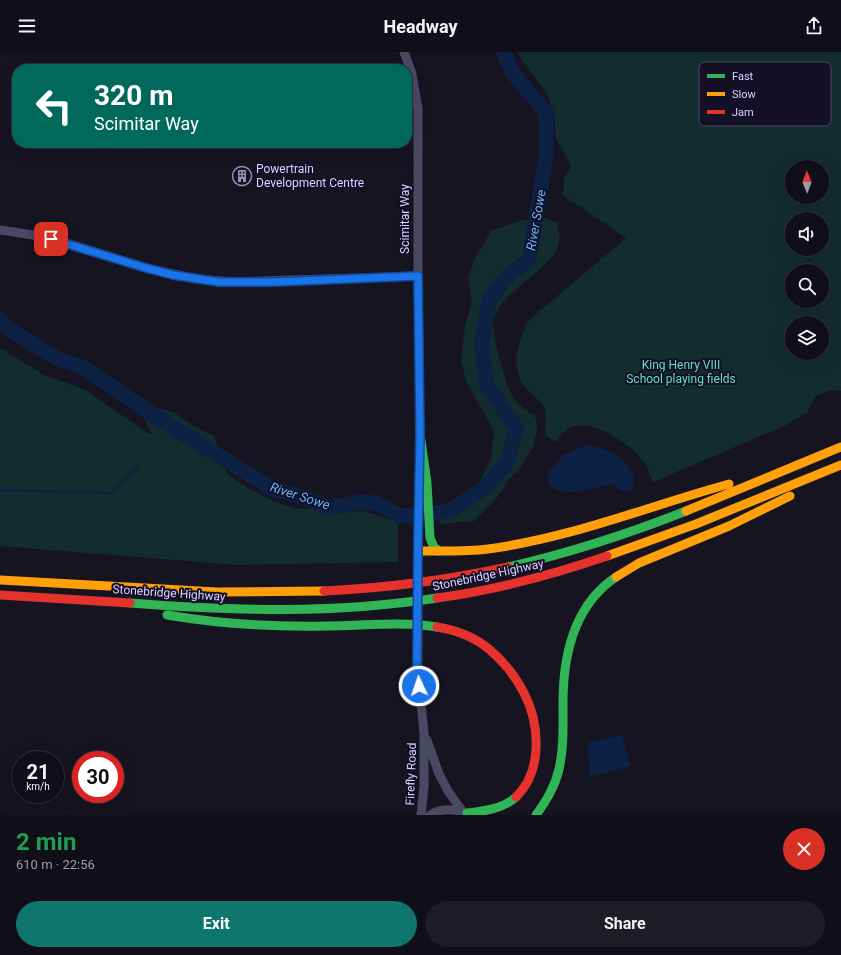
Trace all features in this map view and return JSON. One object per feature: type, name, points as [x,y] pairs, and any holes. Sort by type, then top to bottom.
[{"type":"highway","points":[[420,434],[423,482],[430,538],[434,547],[439,551]]},
{"type":"highway","name":"Stonebridge Highway","points":[[0,580],[182,590],[276,593],[359,590],[434,581],[502,568],[563,553],[604,540],[712,501],[841,447]]},
{"type":"highway","name":"Stonebridge Highway","points":[[0,595],[210,608],[278,610],[354,607],[446,597],[505,585],[556,572],[622,552],[706,520],[841,464]]},
{"type":"highway","points":[[536,815],[555,786],[560,767],[563,744],[563,685],[565,660],[571,635],[581,614],[590,600],[613,579],[633,567],[762,510],[823,480],[841,468]]},
{"type":"highway","points":[[418,551],[463,551],[490,549],[540,539],[583,528],[718,487],[788,469]]},
{"type":"highway","points":[[92,600],[203,622],[326,626],[408,624],[444,627],[485,646],[501,660],[518,681],[528,702],[534,724],[536,747],[535,756],[532,772],[525,787],[511,803],[490,810],[466,813]]},
{"type":"street","name":"Scimitar Way","points":[[404,52],[408,64]]},
{"type":"street","name":"Scimitar Way","points":[[412,74],[418,109],[418,276]]},
{"type":"street","points":[[0,230],[39,236],[63,242],[146,268],[196,279],[219,282],[418,276],[420,434]]},
{"type":"street","name":"Firefly Road","points":[[421,815],[424,787],[424,733],[418,675],[418,538],[423,482]]},
{"type":"street","name":"Firefly Road","points":[[424,733],[439,774],[448,791],[466,813]]},
{"type":"street","points":[[430,815],[444,810],[454,810],[466,813]]},
{"type":"green space","name":"King Henry VIII School playing fields","points":[[517,52],[841,52],[841,391],[831,390],[818,395],[813,400],[807,413],[784,426],[653,482],[645,463],[630,447],[609,433],[588,425],[574,426],[567,429],[555,442],[545,435],[546,417],[544,407],[527,389],[521,381],[518,373],[517,355],[524,329],[528,321],[626,238],[563,195],[564,179],[571,166],[556,138],[554,113],[547,94]]},
{"type":"green space","points":[[546,218],[557,223],[559,241],[556,251],[540,269],[508,297],[499,307],[493,321],[496,345],[508,387],[517,402],[536,418],[537,431],[532,449],[518,471],[507,481],[503,490],[474,521],[440,524],[439,517],[456,505],[478,484],[491,460],[494,431],[467,383],[461,361],[465,326],[472,301],[468,278],[476,256],[492,230],[523,220]]},
{"type":"green space","points":[[0,348],[44,375],[84,389],[149,434],[152,433],[146,421],[152,406],[175,413],[190,424],[214,436],[222,464],[228,474],[246,487],[273,501],[297,509],[314,509],[331,513],[364,511],[398,522],[398,562],[237,565],[0,546]]},
{"type":"water","points":[[587,445],[605,450],[622,459],[632,473],[634,482],[632,492],[621,490],[613,484],[573,492],[560,491],[549,485],[548,473],[563,455]]},
{"type":"water","points":[[622,735],[631,766],[589,777],[588,743]]},
{"type":"waterway","name":"River Sowe","points":[[0,320],[12,331],[56,358],[84,368],[156,417],[271,488],[331,508],[358,502],[375,503],[399,515],[424,516],[453,509],[485,488],[506,464],[517,429],[486,384],[482,341],[489,300],[506,277],[529,260],[546,158],[546,113],[512,72],[504,52]]},
{"type":"waterway","points":[[0,490],[111,493],[138,466]]},
{"type":"traffic: fast","points":[[420,434],[427,483],[430,538],[434,547],[439,551]]},
{"type":"traffic: fast","points":[[508,567],[553,556],[598,542],[686,511]]},
{"type":"traffic: fast","points":[[536,815],[550,794],[561,761],[565,667],[574,632],[590,602],[602,588],[616,577]]},
{"type":"traffic: fast","points":[[130,603],[207,608],[284,610],[360,607],[437,598]]},
{"type":"traffic: fast","points":[[167,615],[226,623],[285,626],[409,624],[437,627]]},
{"type":"traffic: fast","points":[[467,813],[499,807],[516,797]]},
{"type":"traffic: slow","points":[[686,511],[841,447]]},
{"type":"traffic: slow","points":[[607,556],[696,524],[841,465]]},
{"type":"traffic: slow","points":[[418,551],[471,551],[519,544],[610,521],[729,484]]},
{"type":"traffic: slow","points":[[616,577],[639,563],[729,526],[790,496]]},
{"type":"traffic: slow","points":[[0,580],[217,592],[324,591]]},
{"type":"traffic: jam","points":[[437,598],[480,591],[523,581],[607,556]]},
{"type":"traffic: jam","points":[[324,591],[417,583],[508,567]]},
{"type":"traffic: jam","points":[[0,595],[130,603]]},
{"type":"traffic: jam","points":[[437,627],[465,635],[484,646],[505,665],[524,693],[529,705],[536,733],[535,761],[525,786],[516,797]]},
{"type":"place","name":"Powertrain Development Centre","points":[[242,176]]},
{"type":"route","points":[[51,239],[173,275],[219,282],[274,282],[418,276],[420,434],[417,666],[419,686]]}]
